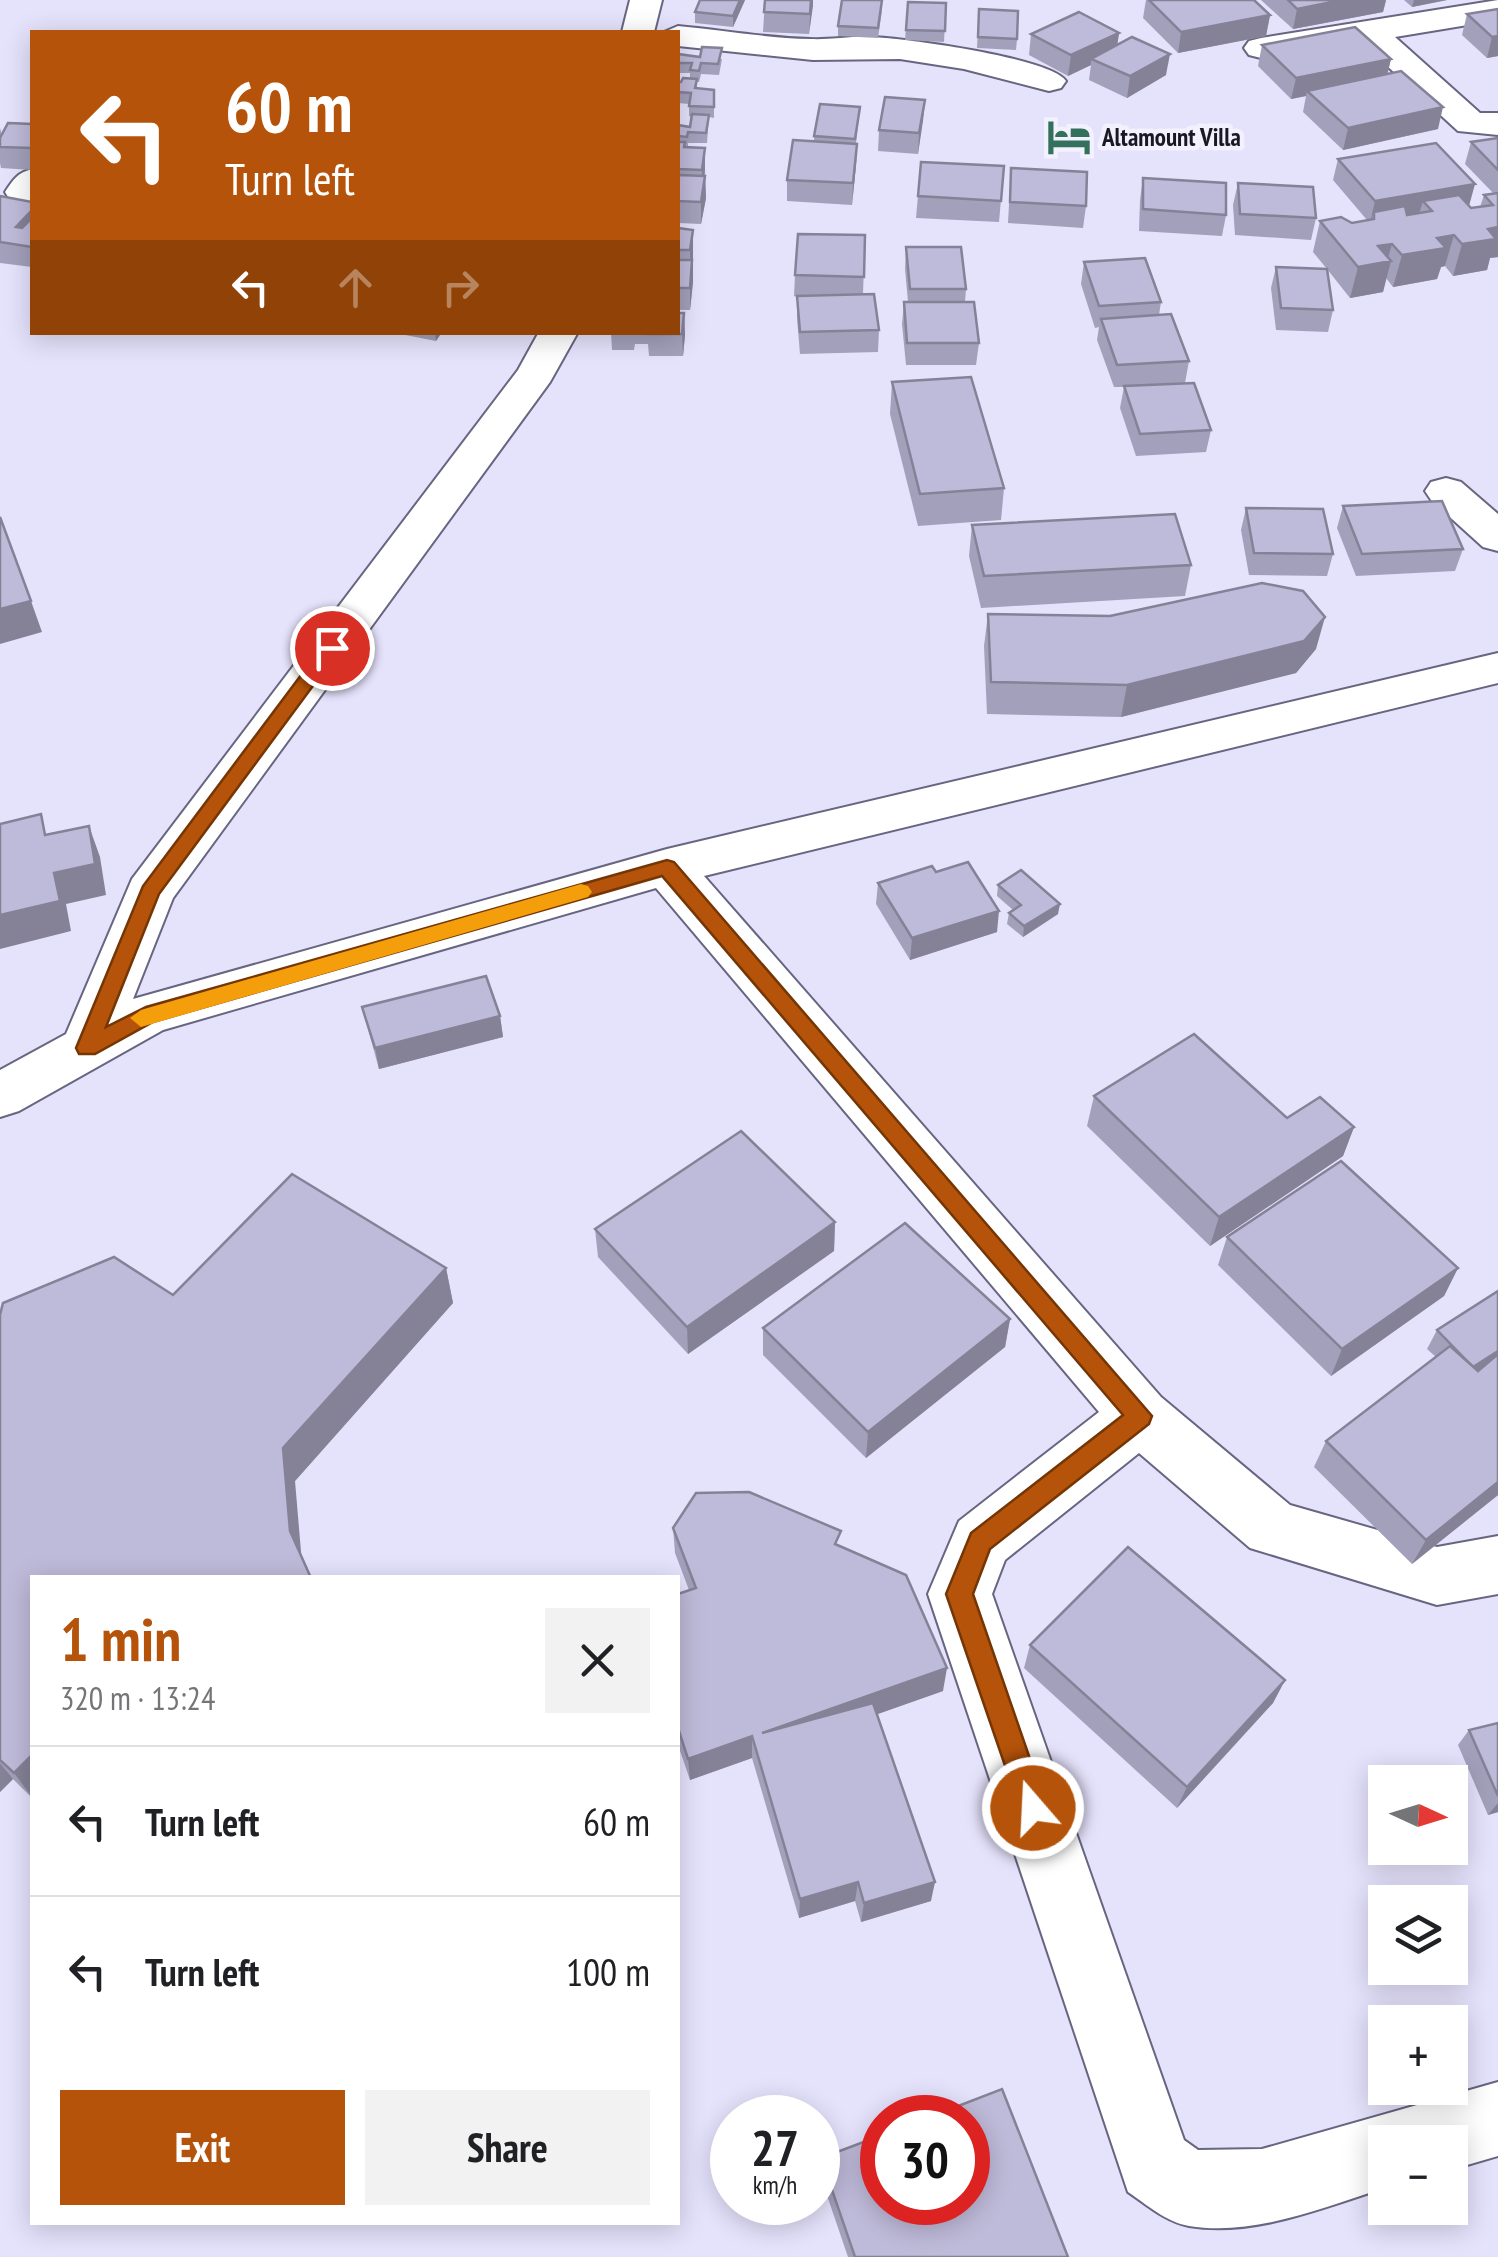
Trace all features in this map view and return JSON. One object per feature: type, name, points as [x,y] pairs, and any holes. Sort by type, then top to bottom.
[{"type":"street","points":[[640,30],[646,0]]},
{"type":"street","points":[[1261,48],[1498,10]]},
{"type":"street","points":[[1371,33],[1471,123],[1498,124]]},
{"type":"street","points":[[680,36],[813,50],[833,47],[929,54],[998,65],[1050,81]]},
{"type":"street","points":[[87,1048],[150,892],[524,389],[557,335]]},
{"type":"street","points":[[1446,491],[1498,537]]},
{"type":"street","points":[[0,1096],[146,1016],[667,868],[1498,668]]},
{"type":"street","points":[[667,868],[1140,1416],[1272,1528],[1437,1576],[1498,1566]]},
{"type":"street","points":[[1140,1416],[980,1541],[960,1594],[1155,2165],[1188,2188],[1262,2187],[1368,2157]]},
{"type":"street","points":[[1468,2127],[1498,2119]]},
{"type":"building","points":[[700,0],[740,0],[733,16],[695,12]]},
{"type":"building","points":[[765,0],[811,0],[810,14],[764,12]]},
{"type":"building","points":[[842,0],[882,0],[878,28],[838,26]]},
{"type":"building","points":[[1149,0],[1254,0],[1270,15],[1181,32]]},
{"type":"building","points":[[1288,0],[1342,0],[1297,9]]},
{"type":"building","points":[[908,2],[946,3],[945,31],[906,30]]},
{"type":"building","points":[[979,9],[1018,11],[1017,39],[978,37]]},
{"type":"building","points":[[1498,9],[1498,36],[1492,37],[1467,14]]},
{"type":"building","points":[[1079,12],[1119,33],[1071,55],[1031,34]]},
{"type":"building","points":[[1355,27],[1391,59],[1296,78],[1262,45]]},
{"type":"building","points":[[1132,37],[1170,54],[1130,76],[1091,59]]},
{"type":"building","points":[[702,47],[722,48],[718,64],[701,63],[699,71],[690,70],[692,63],[680,63],[680,54],[700,57]]},
{"type":"building","points":[[1401,71],[1443,107],[1348,128],[1307,91]]},
{"type":"building","points":[[683,78],[697,79],[695,88],[714,90],[714,107],[689,106],[691,93],[680,92]]},
{"type":"building","points":[[885,97],[925,100],[919,133],[879,130]]},
{"type":"building","points":[[820,104],[860,107],[855,139],[814,136]]},
{"type":"building","points":[[692,114],[709,115],[706,133],[688,132],[687,137],[680,136],[680,125],[690,127]]},
{"type":"building","points":[[8,123],[30,124],[30,148],[0,147]]},
{"type":"building","points":[[1498,138],[1498,170],[1471,142]]},
{"type":"building","points":[[793,140],[857,144],[853,183],[787,180]]},
{"type":"building","points":[[680,142],[685,142],[684,147],[705,148],[702,170],[680,169]]},
{"type":"building","points":[[1436,143],[1475,184],[1375,201],[1338,159]]},
{"type":"building","points":[[921,162],[1004,166],[1001,201],[918,196]]},
{"type":"building","points":[[1011,168],[1087,172],[1086,206],[1010,202]]},
{"type":"building","points":[[680,175],[705,176],[701,202],[680,201]]},
{"type":"building","points":[[1143,178],[1226,183],[1226,215],[1143,209]]},
{"type":"building","points":[[1238,183],[1313,187],[1316,218],[1240,214]]},
{"type":"building","points":[[1498,193],[1498,227],[1488,229],[1496,239],[1462,244],[1454,235],[1437,238],[1446,248],[1402,255],[1392,244],[1378,246],[1391,261],[1358,267],[1320,221],[1341,217],[1352,223],[1374,219],[1374,212],[1405,206],[1407,215],[1432,211],[1423,201],[1459,195],[1471,208],[1493,205],[1484,195]]},
{"type":"building","points":[[0,196],[30,202],[30,212],[16,227],[22,228],[30,220],[30,247],[0,242]]},
{"type":"building","points":[[680,228],[693,230],[690,250],[680,250]]},
{"type":"building","points":[[798,234],[865,235],[864,277],[795,275]]},
{"type":"building","points":[[906,247],[961,247],[966,289],[910,289]]},
{"type":"building","points":[[1145,258],[1161,302],[1099,306],[1084,262]]},
{"type":"building","points":[[680,260],[692,260],[690,288],[680,288]]},
{"type":"building","points":[[1276,267],[1327,269],[1333,310],[1281,308]]},
{"type":"building","points":[[874,294],[879,330],[800,332],[797,296]]},
{"type":"building","points":[[904,302],[974,302],[979,343],[907,343]]},
{"type":"building","points":[[680,313],[684,313],[682,334]]},
{"type":"building","points":[[1171,314],[1189,361],[1117,365],[1101,319]]},
{"type":"building","points":[[971,377],[1004,488],[920,494],[892,382]]},
{"type":"building","points":[[1194,383],[1211,430],[1140,434],[1124,386]]},
{"type":"building","points":[[1442,501],[1463,549],[1362,554],[1343,506]]},
{"type":"building","points":[[1246,508],[1323,509],[1333,554],[1254,553]]},
{"type":"building","points":[[1175,514],[1191,565],[984,576],[972,525]]},
{"type":"building","points":[[0,517],[31,601],[0,609]]},
{"type":"building","points":[[1262,583],[1303,591],[1325,617],[1304,641],[1127,685],[991,682],[988,614],[1110,616]]},
{"type":"building","points":[[41,814],[45,835],[89,826],[95,864],[54,873],[60,901],[0,915],[0,824]]},
{"type":"building","points":[[968,862],[999,911],[912,938],[878,883],[932,866],[936,872]]},
{"type":"building","points":[[1021,870],[1060,904],[1024,926],[1009,913],[1021,905],[998,885]]},
{"type":"building","points":[[486,976],[500,1016],[375,1048],[362,1007]]},
{"type":"building","points":[[1194,1034],[1287,1118],[1320,1097],[1354,1127],[1219,1217],[1094,1096]]},
{"type":"building","points":[[741,1131],[835,1222],[687,1327],[595,1229]]},
{"type":"building","points":[[1341,1161],[1458,1268],[1342,1349],[1227,1237]]},
{"type":"building","points":[[292,1174],[446,1268],[283,1448],[290,1531],[310,1575],[30,1575],[30,1757],[14,1773],[0,1760],[3,1303],[114,1257],[173,1295]]},
{"type":"building","points":[[905,1223],[1010,1319],[868,1432],[763,1328]]},
{"type":"building","points":[[1498,1291],[1498,1351],[1473,1367],[1437,1330]]},
{"type":"building","points":[[1450,1346],[1478,1371],[1498,1354],[1498,1482],[1426,1540],[1326,1441]]},
{"type":"building","points":[[749,1492],[841,1531],[835,1544],[906,1575],[947,1668],[762,1733],[873,1703],[935,1882],[864,1903],[858,1882],[800,1899],[752,1736],[688,1759],[680,1734],[680,1593],[696,1588],[673,1528],[696,1493]]},
{"type":"building","points":[[1128,1547],[1285,1680],[1187,1787],[1030,1645]]},
{"type":"building","points":[[1498,1723],[1498,1796],[1469,1730]]},
{"type":"building","points":[[1002,2089],[1068,2257],[855,2257],[840,2213],[840,2151],[860,2143],[860,2225],[990,2225],[990,2095],[986,2095]]},
{"type":"slow traffic","points":[[141,1018],[581,892]]},
{"type":"place","name":"Altamount Villa","points":[[1069,137]]},
{"type":"route","points":[[332,648],[150,892],[87,1048],[146,1016],[667,868],[1140,1416],[980,1541],[960,1594],[1033,1808]]}]
